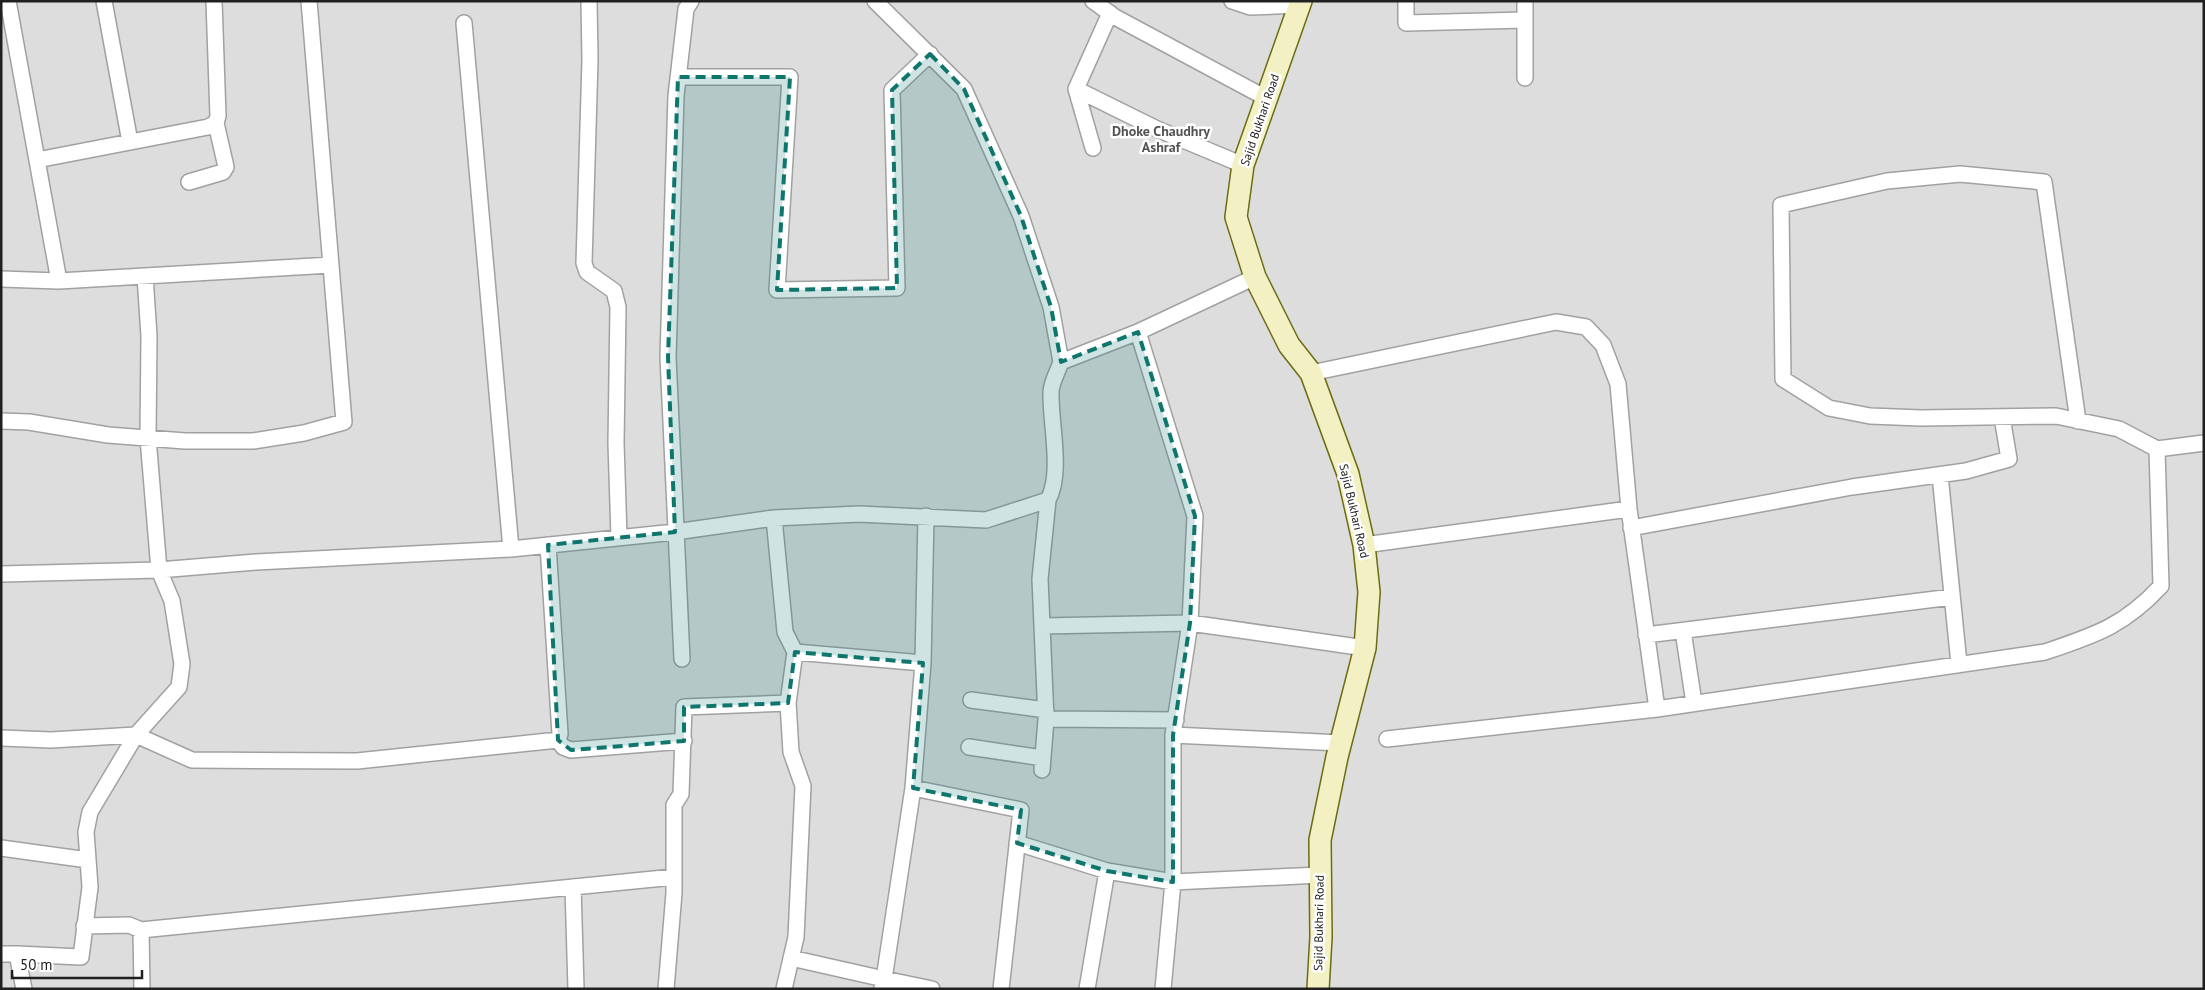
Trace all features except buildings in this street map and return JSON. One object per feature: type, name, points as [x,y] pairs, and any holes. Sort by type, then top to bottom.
[{"type":"street","points":[[8,1],[59,281]]},
{"type":"street","points":[[104,1],[130,142]]},
{"type":"street","points":[[189,182],[223,172],[226,167],[216,123],[218,116],[214,1]]},
{"type":"street","points":[[1,421],[29,422],[108,435],[185,441],[253,441],[304,433],[344,422],[309,1]]},
{"type":"street","points":[[589,1],[590,60],[584,264],[587,272],[614,291],[618,307],[616,444],[619,537]]},
{"type":"street","points":[[682,660],[668,357],[678,77],[686,9],[691,1]]},
{"type":"street","points":[[876,1],[964,89],[1021,216],[1051,307],[1061,362],[1051,390],[1055,442],[1053,491],[1048,500],[1040,579],[1046,715],[1042,764],[969,747]]},
{"type":"street","points":[[1093,1],[1110,13],[1268,99]]},
{"type":"street","points":[[1232,1],[1250,7],[1301,3]]},
{"type":"street","points":[[1406,1],[1406,23],[1525,20]]},
{"type":"street","points":[[1524,78],[1525,1]]},
{"type":"street","name":"Sajid Bukhari Road","points":[[1301,3],[1243,165],[1236,218],[1255,277],[1289,346],[1311,373],[1348,474],[1364,545],[1369,592],[1365,648],[1341,743],[1320,840],[1321,937],[1318,989]]},
{"type":"street","points":[[1093,148],[1076,89],[1110,13]]},
{"type":"street","points":[[464,23],[511,548]]},
{"type":"street","points":[[678,77],[790,77],[777,290],[897,288],[892,90],[930,54]]},
{"type":"street","points":[[1076,89],[1157,129],[1243,165]]},
{"type":"street","points":[[37,160],[208,127],[216,123]]},
{"type":"street","points":[[2078,421],[2044,182],[1951,175],[1887,181],[1780,205],[1783,379],[1829,408],[1870,416],[1921,418],[2056,416],[2078,421],[2119,429],[2157,449],[2204,443]]},
{"type":"street","points":[[1,279],[59,281],[331,265]]},
{"type":"street","points":[[1,954],[82,957],[84,926],[90,887],[86,832],[90,812],[136,735],[179,687],[182,664],[172,601],[159,570],[148,438],[149,336],[145,276]]},
{"type":"street","points":[[1061,362],[1138,332],[1255,277]]},
{"type":"street","points":[[1311,373],[1556,322],[1586,327],[1603,345],[1618,384],[1631,528],[1657,709]]},
{"type":"street","points":[[1138,332],[1195,516],[1190,623],[1174,728],[1173,882],[1163,989]]},
{"type":"street","points":[[1631,528],[1852,487],[1940,475],[2009,459],[2002,417]]},
{"type":"street","points":[[1387,739],[1657,709],[2045,652],[2103,632],[2143,606],[2161,586],[2157,449]]},
{"type":"street","points":[[1940,475],[1959,664]]},
{"type":"street","points":[[1,574],[159,570],[256,562],[511,548],[675,532],[774,518],[859,514],[986,520],[1048,500]]},
{"type":"street","points":[[1364,545],[1629,509]]},
{"type":"street","points":[[883,984],[913,788],[923,663],[926,516]]},
{"type":"street","points":[[774,518],[785,632],[794,652],[788,703],[792,752],[803,786],[796,938],[784,989]]},
{"type":"street","points":[[548,545],[560,734],[558,740]]},
{"type":"street","points":[[1646,635],[1952,597]]},
{"type":"street","points":[[1043,626],[1190,623],[1365,648]]},
{"type":"street","points":[[1683,631],[1694,703]]},
{"type":"street","points":[[794,652],[923,663]]},
{"type":"street","points":[[971,700],[1046,715],[1341,743]]},
{"type":"street","points":[[666,989],[674,877],[674,805],[681,794],[684,706],[788,703]]},
{"type":"street","points":[[1,738],[51,740],[136,735],[192,760],[357,761],[558,740]]},
{"type":"street","points":[[558,740],[563,747],[571,750],[684,741]]},
{"type":"street","points":[[913,788],[1021,810],[1000,989]]},
{"type":"street","points":[[1017,843],[1107,871],[1173,882],[1320,875]]},
{"type":"street","points":[[1,848],[88,860]]},
{"type":"street","points":[[1087,989],[1107,871]]},
{"type":"street","points":[[84,926],[129,925],[141,930],[674,877]]},
{"type":"street","points":[[573,887],[576,989]]},
{"type":"street","points":[[141,930],[142,989]]},
{"type":"street","points":[[18,954],[24,989]]},
{"type":"street","points":[[791,958],[883,984],[932,989]]},
{"type":"highlighted area","points":[[930,54],[964,89],[1021,216],[1051,307],[1061,362],[1138,332],[1195,516],[1190,623],[1173,735],[1173,882],[1107,871],[1017,843],[1021,810],[913,788],[923,663],[795,652],[788,703],[684,707],[684,741],[571,750],[558,740],[548,545],[675,532],[668,357],[678,77],[790,77],[777,290],[897,288],[892,90]]},
{"type":"shaded area","points":[[1,1],[2204,1],[2204,989],[1,989]]},
{"type":"district","name":"Dhoke Chaudhry Ashraf","points":[[1161,140]]}]
